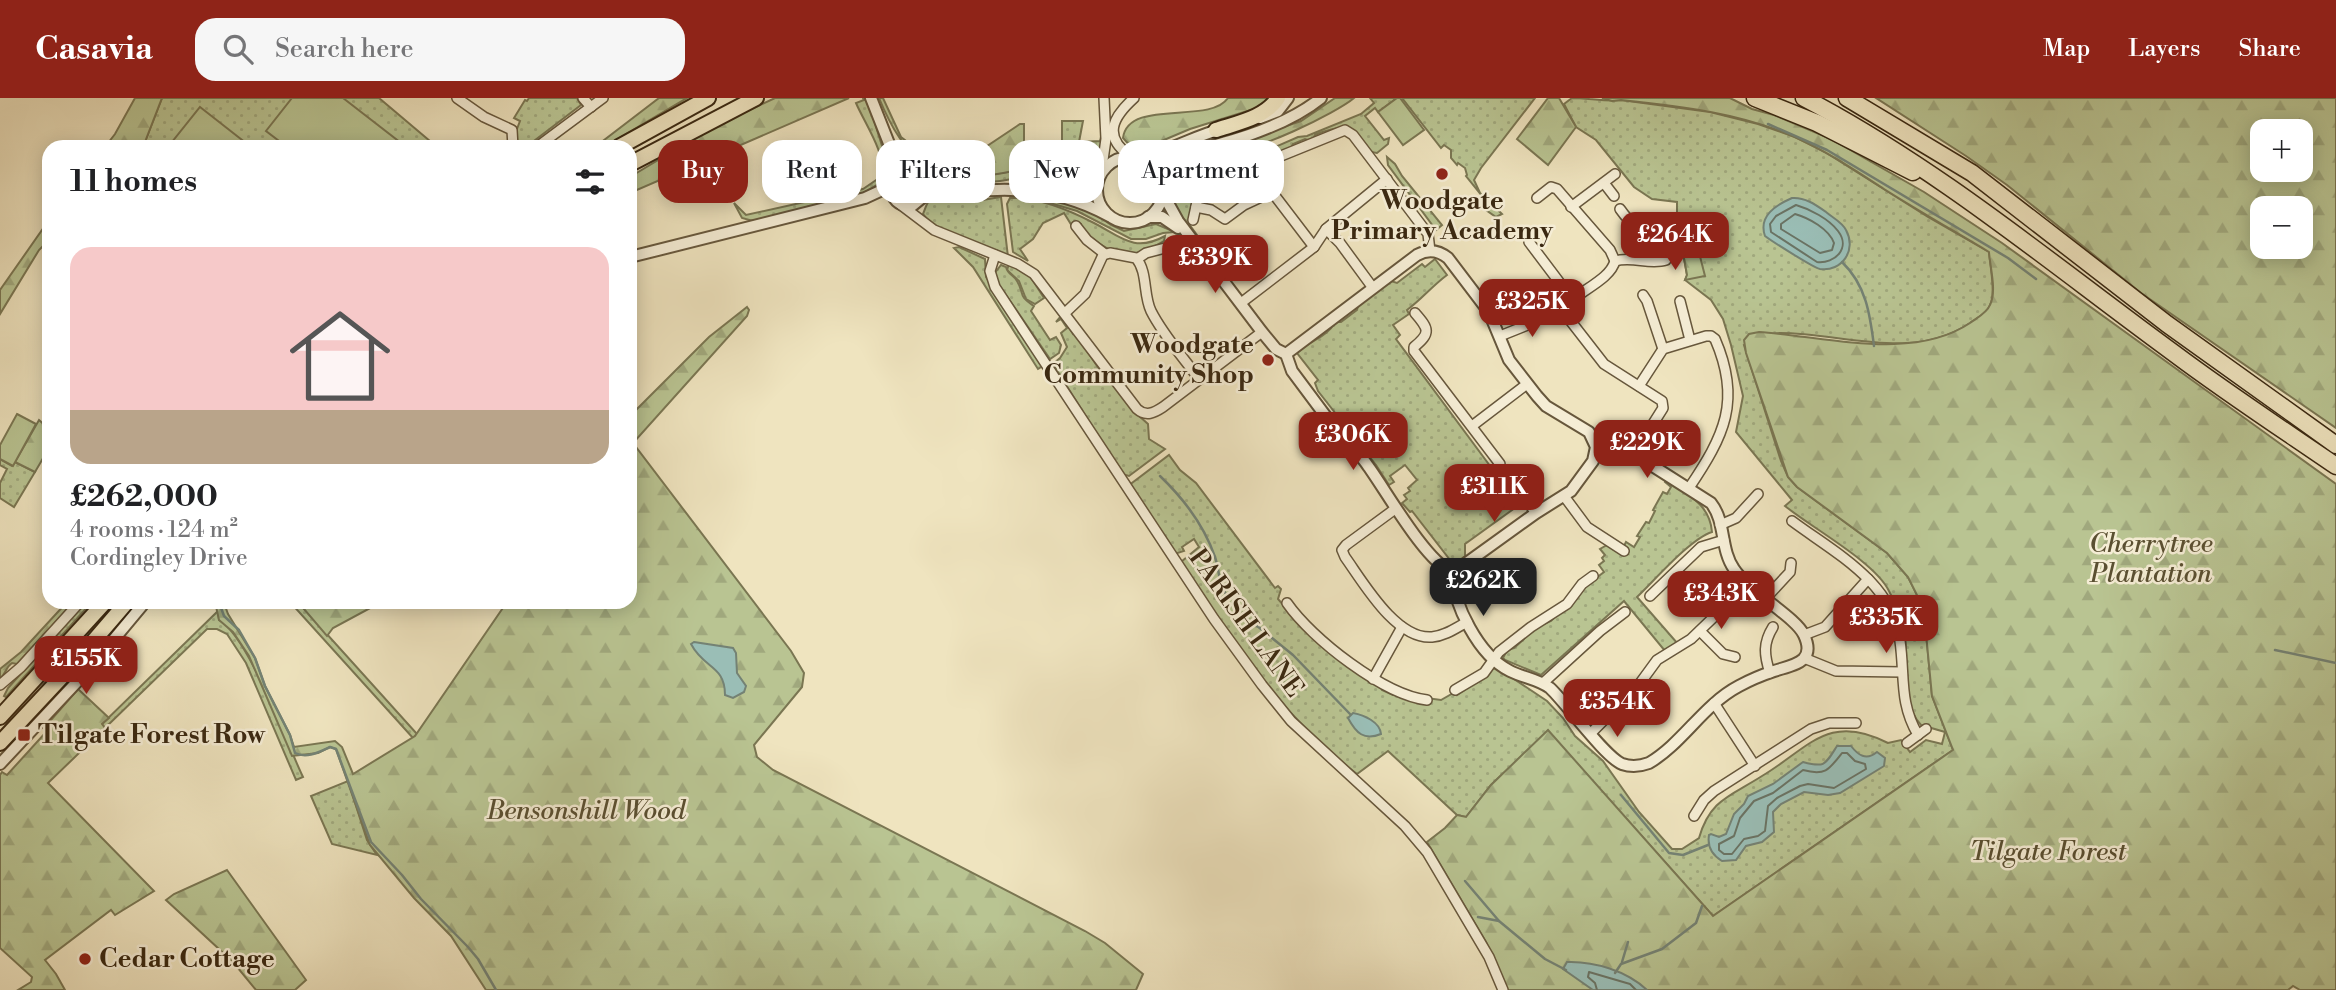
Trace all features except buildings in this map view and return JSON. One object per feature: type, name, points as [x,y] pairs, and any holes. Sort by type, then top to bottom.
[{"type":"highway","points":[[632,140],[708,98]]},
{"type":"highway","points":[[637,160],[756,98]]},
{"type":"highway","points":[[1216,130],[1261,114],[1279,98]]},
{"type":"highway","points":[[1755,98],[1817,123],[1874,151],[1997,219]]},
{"type":"highway","points":[[1804,98],[1895,149],[1997,219],[2173,352],[2336,466]]},
{"type":"highway","points":[[1847,98],[1961,166]]},
{"type":"highway","points":[[1861,98],[1961,166],[2167,324],[2336,445]]},
{"type":"highway","points":[[0,717],[99,609]]},
{"type":"highway","points":[[0,743],[121,609]]},
{"type":"street","points":[[457,98],[484,117],[513,126],[513,140]]},
{"type":"street","points":[[583,98],[591,107]]},
{"type":"street","points":[[546,140],[603,98]]},
{"type":"street","points":[[871,98],[888,140]]},
{"type":"street","points":[[1104,98],[1104,151]]},
{"type":"street","points":[[1118,145],[1113,125],[1118,113],[1134,98]]},
{"type":"street","points":[[1186,140],[1270,115],[1280,109],[1288,98]]},
{"type":"street","points":[[1233,140],[1286,120],[1321,98]]},
{"type":"street","points":[[1284,154],[1341,130],[1349,131],[1428,234],[1430,251]]},
{"type":"street","points":[[1104,171],[1118,159]]},
{"type":"street","points":[[1572,207],[1615,174]]},
{"type":"street","points":[[1241,303],[1314,247],[1335,219],[1387,179]]},
{"type":"street","points":[[1604,183],[1614,196]]},
{"type":"street","points":[[1537,198],[1551,187],[1560,192],[1610,250],[1615,261]]},
{"type":"street","points":[[995,190],[1032,191],[1063,198],[1088,205],[1129,224],[1148,217],[1162,217],[1191,239]]},
{"type":"street","points":[[865,198],[876,192]]},
{"type":"street","points":[[637,255],[865,198],[883,198],[912,206],[916,203]]},
{"type":"street","points":[[921,203],[919,211],[926,225]]},
{"type":"street","points":[[1101,203],[1109,216]]},
{"type":"street","points":[[1148,217],[1159,203]]},
{"type":"street","points":[[1168,203],[1191,239],[1262,332],[1278,351],[1286,354]]},
{"type":"street","points":[[1193,220],[1197,203]]},
{"type":"street","points":[[1196,207],[1211,210],[1225,219],[1248,203]]},
{"type":"street","points":[[1280,203],[1314,247]]},
{"type":"street","points":[[899,204],[926,225],[1025,267],[1034,274],[1137,409],[1143,413],[1150,414],[1158,410],[1262,332]]},
{"type":"street","points":[[1620,209],[1627,220],[1638,227],[1669,229]]},
{"type":"street","points":[[1615,261],[1663,261],[1669,254],[1669,219]]},
{"type":"street","points":[[1076,226],[1087,240],[1105,254]]},
{"type":"street","points":[[1326,229],[1373,288]]},
{"type":"street","points":[[1529,242],[1572,299]]},
{"type":"street","points":[[1065,313],[1085,294],[1105,254],[1138,259],[1146,253],[1165,248]]},
{"type":"street","points":[[1430,251],[1438,252],[1448,258],[1489,312],[1510,360],[1527,384],[1546,406],[1589,432],[1596,445],[1593,461],[1575,488],[1461,568],[1451,571],[1438,564],[1395,509],[1361,456],[1339,433],[1289,367],[1286,354],[1418,255],[1430,251]]},
{"type":"street","name":"PARISH LANE","points":[[995,255],[990,271],[995,286],[1214,620],[1291,721],[1396,818],[1427,852],[1489,957],[1503,990]]},
{"type":"street","points":[[1138,259],[1150,310],[1199,379]]},
{"type":"street","points":[[1562,310],[1572,299],[1609,272],[1615,261]]},
{"type":"street","points":[[1643,295],[1663,349]]},
{"type":"street","points":[[1680,302],[1690,340]]},
{"type":"street","points":[[1500,336],[1530,324],[1552,309],[1562,310],[1604,364],[1658,397],[1663,405],[1637,456]]},
{"type":"street","points":[[1415,313],[1425,326],[1426,333],[1414,346],[1414,351],[1500,464]]},
{"type":"street","points":[[1639,386],[1663,349],[1709,335],[1715,340],[1726,375],[1729,396],[1718,443],[1689,488]]},
{"type":"street","points":[[1472,426],[1527,384]]},
{"type":"street","points":[[1451,571],[1455,596],[1468,622],[1494,658],[1510,671],[1544,683],[1618,761],[1632,766],[1643,765],[1657,758],[1716,701],[1737,687],[1770,673],[1794,667],[1804,658],[1807,644],[1804,635],[1796,625],[1747,585],[1730,563],[1713,506],[1637,456],[1596,445]]},
{"type":"street","points":[[1507,475],[1536,513]]},
{"type":"street","points":[[1720,524],[1736,518],[1758,494]]},
{"type":"street","points":[[1564,496],[1587,527],[1623,551]]},
{"type":"street","points":[[1395,509],[1342,550],[1345,557],[1391,618],[1402,627],[1428,638],[1447,633],[1468,622]]},
{"type":"street","points":[[1792,521],[1868,579],[1886,600],[1900,642],[1905,708],[1922,732],[1907,743]]},
{"type":"street","points":[[1650,596],[1701,547],[1724,540]]},
{"type":"street","points":[[1764,600],[1790,572],[1791,563]]},
{"type":"street","points":[[1455,690],[1483,673],[1494,658],[1531,627],[1567,604],[1582,584],[1593,576]]},
{"type":"street","points":[[1804,635],[1825,627],[1868,579]]},
{"type":"street","points":[[1591,733],[1638,686],[1657,660],[1681,648],[1747,585]]},
{"type":"street","points":[[1287,603],[1302,621],[1373,678],[1405,694],[1427,700]]},
{"type":"street","points":[[0,685],[21,667],[74,609]]},
{"type":"street","points":[[0,764],[83,676],[139,609]]},
{"type":"street","points":[[1544,683],[1625,611]]},
{"type":"street","points":[[1373,678],[1402,627]]},
{"type":"street","points":[[1770,673],[1764,649],[1773,627]]},
{"type":"street","points":[[1700,631],[1723,654],[1735,657]]},
{"type":"street","points":[[1804,658],[1836,671],[1902,672]]},
{"type":"street","points":[[1716,701],[1755,766]]},
{"type":"street","points":[[1694,816],[1704,800],[1714,791],[1811,729],[1829,723],[1856,723]]},
{"type":"green space","points":[[135,98],[162,98],[146,140],[110,140]]},
{"type":"green space","points":[[162,98],[379,98],[429,140],[146,140]]},
{"type":"green space","points":[[292,98],[343,98],[397,140],[278,140],[266,131]]},
{"type":"green space","points":[[529,98],[577,98],[581,105],[535,140],[516,140],[515,134],[520,121],[514,118],[525,100]]},
{"type":"green space","points":[[659,98],[687,98],[616,140],[604,140]]},
{"type":"green space","points":[[775,98],[849,98],[748,142],[691,140]]},
{"type":"green space","points":[[863,98],[867,98],[880,140],[876,140],[876,144],[856,103],[864,100]]},
{"type":"green space","points":[[879,98],[883,98],[905,140],[901,140]]},
{"type":"green space","points":[[1228,98],[1270,98],[1257,108],[1164,140],[1123,138],[1128,126],[1139,119],[1219,106]]},
{"type":"green space","points":[[1335,98],[1354,98],[1313,122],[1271,140],[1244,140],[1301,121]]},
{"type":"green space","points":[[1370,98],[1397,98],[1378,112],[1375,108],[1365,116],[1384,140],[1389,138],[1388,144],[1377,153],[1369,150],[1352,130],[1345,128],[1315,135],[1313,139],[1305,139],[1284,151],[1284,143],[1361,114],[1374,103]]},
{"type":"green space","points":[[1400,98],[1424,130],[1403,145],[1378,112]]},
{"type":"green space","points":[[1402,98],[1535,98],[1474,180],[1480,193],[1502,214],[1496,217],[1486,210],[1490,206],[1466,176],[1465,168],[1458,163],[1457,165],[1451,158],[1451,150],[1444,145],[1441,148]]},
{"type":"green space","points":[[1548,98],[1559,98],[1576,127],[1548,165],[1517,139]]},
{"type":"green space","points":[[1572,98],[1621,100],[1710,112],[1795,137],[1825,152],[1989,252],[1993,287],[1990,305],[1979,317],[1948,335],[1925,341],[1877,343],[1775,333],[1744,345],[1788,477],[1797,487],[1887,553],[1908,577],[1918,597],[1925,623],[1932,696],[1953,750],[1713,916],[1548,731],[1491,785],[1466,817],[1457,815],[1388,751],[1357,774],[1305,728],[1260,676],[1219,620],[1181,562],[1199,547],[1194,539],[1182,547],[1184,551],[1174,554],[1128,486],[1169,455],[1180,470],[1196,483],[1275,588],[1278,586],[1281,589],[1278,599],[1284,606],[1380,685],[1382,690],[1393,695],[1441,700],[1455,692],[1457,695],[1485,676],[1493,665],[1547,701],[1575,736],[1603,761],[1639,812],[1672,849],[1682,849],[1699,838],[1709,815],[1723,800],[1820,737],[1834,732],[1850,731],[1867,734],[1888,743],[1901,740],[1910,752],[1926,740],[1942,744],[1945,732],[1921,725],[1910,706],[1904,631],[1899,613],[1882,580],[1857,557],[1785,506],[1792,500],[1736,432],[1743,396],[1731,345],[1723,319],[1711,300],[1685,280],[1687,275],[1677,219],[1677,202],[1652,199],[1634,187],[1596,140],[1576,127],[1564,104]]},
{"type":"green space","name":"Tilgate Forest","points":[[1602,98],[1730,98],[1831,139],[1924,192],[2002,243],[2336,484],[2336,990],[2300,990],[2293,986],[2288,990],[1507,990],[1486,942],[1427,842],[1457,815],[1466,817],[1491,785],[1548,730],[1713,916],[1953,750],[1932,696],[1925,623],[1918,597],[1908,577],[1887,553],[1797,487],[1788,477],[1744,340],[1749,334],[1759,332],[1868,344],[1895,344],[1947,335],[1970,323],[1989,308],[1993,286],[1989,252],[1831,156],[1776,129],[1688,108]]},
{"type":"green space","points":[[1876,98],[2336,98],[2336,428],[2141,293],[2007,185]]},
{"type":"green space","points":[[200,107],[242,140],[174,140]]},
{"type":"green space","points":[[1062,121],[1083,121],[1079,140],[1062,140]]},
{"type":"green space","points":[[1024,124],[1024,140],[1009,140],[1009,172],[995,174],[995,141]]},
{"type":"green space","points":[[1387,157],[1442,225],[1436,230],[1388,165]]},
{"type":"green space","points":[[658,160],[658,181],[637,190],[637,173]]},
{"type":"green space","points":[[1009,172],[1009,179],[995,181],[995,174]]},
{"type":"green space","points":[[876,180],[876,185],[862,193],[863,189]]},
{"type":"green space","points":[[1001,197],[1008,257],[939,228],[923,214],[928,203],[995,203],[995,198]]},
{"type":"green space","points":[[1009,200],[1009,203],[1045,203],[1085,218],[1128,241],[1145,243],[1165,236],[1164,241],[1141,252],[1121,253],[1091,238],[1081,228],[1081,224],[1072,226],[1064,213],[1043,223],[1033,239],[1020,249],[1028,261],[1013,252],[1007,204]]},
{"type":"green space","points":[[734,203],[746,215],[800,203],[824,203],[753,221],[742,218]]},
{"type":"green space","points":[[1050,203],[1066,203],[1094,213],[1124,231],[1156,224],[1175,232],[1146,239],[1131,239],[1077,211]]},
{"type":"green space","points":[[1174,203],[1193,203],[1189,224],[1202,242],[1200,244]]},
{"type":"green space","points":[[1690,217],[1705,276],[1685,280],[1687,275],[1677,219]]},
{"type":"green space","points":[[42,230],[42,247],[0,314],[0,290]]},
{"type":"green space","points":[[959,247],[985,259],[986,277],[1043,366],[1038,369],[973,267],[954,248]]},
{"type":"green space","points":[[1435,259],[1447,275],[1407,310],[1409,314],[1393,325],[1400,335],[1396,339],[1519,505],[1465,544],[1465,556],[1454,565],[1412,511],[1402,503],[1407,499],[1404,495],[1410,491],[1408,488],[1417,480],[1405,465],[1390,476],[1394,482],[1389,485],[1318,391],[1315,383],[1318,380],[1297,353],[1327,332],[1335,322],[1341,322],[1357,310],[1358,306],[1391,281],[1397,283],[1422,264],[1425,267]]},
{"type":"green space","points":[[1009,264],[1030,276],[1044,298],[1035,304],[1026,299],[1019,281],[1007,270]]},
{"type":"green space","points":[[1001,265],[1006,267],[1015,279],[1023,297],[1034,306],[1031,311],[1050,340],[1056,337],[1061,345],[1059,353],[1050,359],[995,279],[994,274]]},
{"type":"green space","name":"Bensonshill Wood","points":[[747,307],[747,316],[637,439],[637,409],[709,337]]},
{"type":"green space","points":[[1062,315],[1107,381],[1113,383],[1148,424],[1149,439],[1165,449],[1129,476],[1122,474],[1053,364],[1067,347],[1061,333],[1067,328],[1061,319],[1056,322]]},
{"type":"green space","points":[[17,414],[36,424],[13,466],[0,459],[0,445]]},
{"type":"green space","points":[[39,420],[42,423],[42,460],[35,472],[15,462]]},
{"type":"green space","name":"Bensonshill Wood","points":[[637,448],[791,651],[804,673],[802,687],[754,745],[757,757],[773,770],[1085,931],[1105,943],[1143,974],[1136,990],[486,990],[451,936],[414,898],[370,845],[336,749],[330,747],[318,753],[292,756],[249,656],[233,632],[219,620],[217,609],[226,609],[255,658],[294,747],[335,741],[342,747],[353,774],[415,736],[502,609],[637,609]]},
{"type":"green space","points":[[0,459],[12,466],[15,462],[35,472],[14,507],[0,498],[0,483],[7,469],[0,465]]},
{"type":"green space","points":[[1666,480],[1702,507],[1712,532],[1683,551],[1637,597],[1678,644],[1665,651],[1624,601],[1541,675],[1505,660],[1503,658],[1507,650],[1514,648],[1537,627],[1551,621],[1583,588],[1604,572],[1599,565],[1604,561],[1602,558],[1605,555],[1600,549],[1607,545],[1619,553],[1628,554],[1624,546],[1626,542],[1634,547],[1640,537],[1637,536],[1646,522],[1649,523],[1663,492],[1667,494],[1671,487]]},
{"type":"green space","points":[[61,609],[68,609],[17,664],[10,665],[0,679],[0,669],[21,652]]},
{"type":"green space","points":[[79,609],[86,609],[6,697],[4,696],[8,688]]},
{"type":"green space","points":[[296,609],[304,609],[417,734],[413,738]]},
{"type":"green space","points":[[304,609],[368,609],[333,628],[327,636]]},
{"type":"green space","points":[[218,611],[219,620],[231,630],[254,668],[303,777],[296,780],[246,663],[227,634],[217,629],[207,629],[105,728],[102,724]]},
{"type":"green space","points":[[78,689],[109,718],[102,724],[105,728],[48,783],[154,891],[115,915],[111,910],[45,960],[65,990],[18,990],[31,982],[32,977],[0,948],[0,775],[2,772],[7,775],[47,731],[44,728]]},
{"type":"green space","points":[[348,781],[367,840],[377,855],[332,844],[311,796]]},
{"type":"green space","points":[[227,870],[306,980],[295,990],[256,990],[233,962],[166,900]]},
{"type":"water","points":[[1792,198],[1814,204],[1844,227],[1850,245],[1841,263],[1828,269],[1820,269],[1765,236],[1763,229],[1766,217],[1780,204]]},
{"type":"water","points":[[694,642],[733,648],[736,653],[737,673],[746,686],[744,692],[733,698],[725,695],[722,678],[696,652],[691,644]]},
{"type":"water","points":[[1353,713],[1375,723],[1381,734],[1370,737],[1361,734],[1348,718]]},
{"type":"water","points":[[1837,746],[1851,746],[1859,754],[1866,756],[1877,752],[1885,758],[1884,766],[1840,793],[1828,795],[1804,792],[1781,804],[1773,812],[1774,832],[1762,842],[1746,846],[1736,860],[1722,861],[1713,853],[1709,835],[1719,837],[1726,834],[1734,814],[1748,796],[1773,784],[1803,762],[1816,765],[1824,763]]},
{"type":"water","points":[[1567,962],[1610,968],[1630,977],[1647,990],[1593,990],[1563,969]]},
{"type":"waterway","points":[[1768,124],[1827,150],[2008,258],[2036,279]]},
{"type":"waterway","points":[[1842,262],[1862,290],[1874,346]]},
{"type":"waterway","points":[[1160,476],[1199,523],[1217,563],[1221,584],[1229,598]]},
{"type":"waterway","points":[[222,609],[224,616],[239,630],[255,658],[265,686],[290,735],[295,753],[308,755],[330,747],[336,749],[371,842],[468,947],[496,990]]},
{"type":"waterway","points":[[1256,625],[1293,655],[1350,714]]},
{"type":"waterway","points":[[2275,650],[2336,663]]},
{"type":"waterway","points":[[1621,795],[1669,853],[1683,855],[1708,845]]},
{"type":"waterway","points":[[1465,881],[1499,921]]},
{"type":"waterway","points":[[1615,973],[1621,964],[1662,949],[1696,923],[1702,906]]},
{"type":"waterway","points":[[1478,917],[1499,921],[1545,959],[1566,970]]},
{"type":"waterway","points":[[1622,962],[1628,942]]},
{"type":"place","name":"Woodgate Primary Academy","points":[[1442,174]]},
{"type":"place","name":"Woodgate Community Shop","points":[[1268,360]]},
{"type":"place","name":"Tilgate Forest Row","points":[[24,735]]},
{"type":"place","name":"Cedar Cottage","points":[[85,959]]},
{"type":"park label","name":"Cherrytree Plantation","points":[[2151,559]]}]
